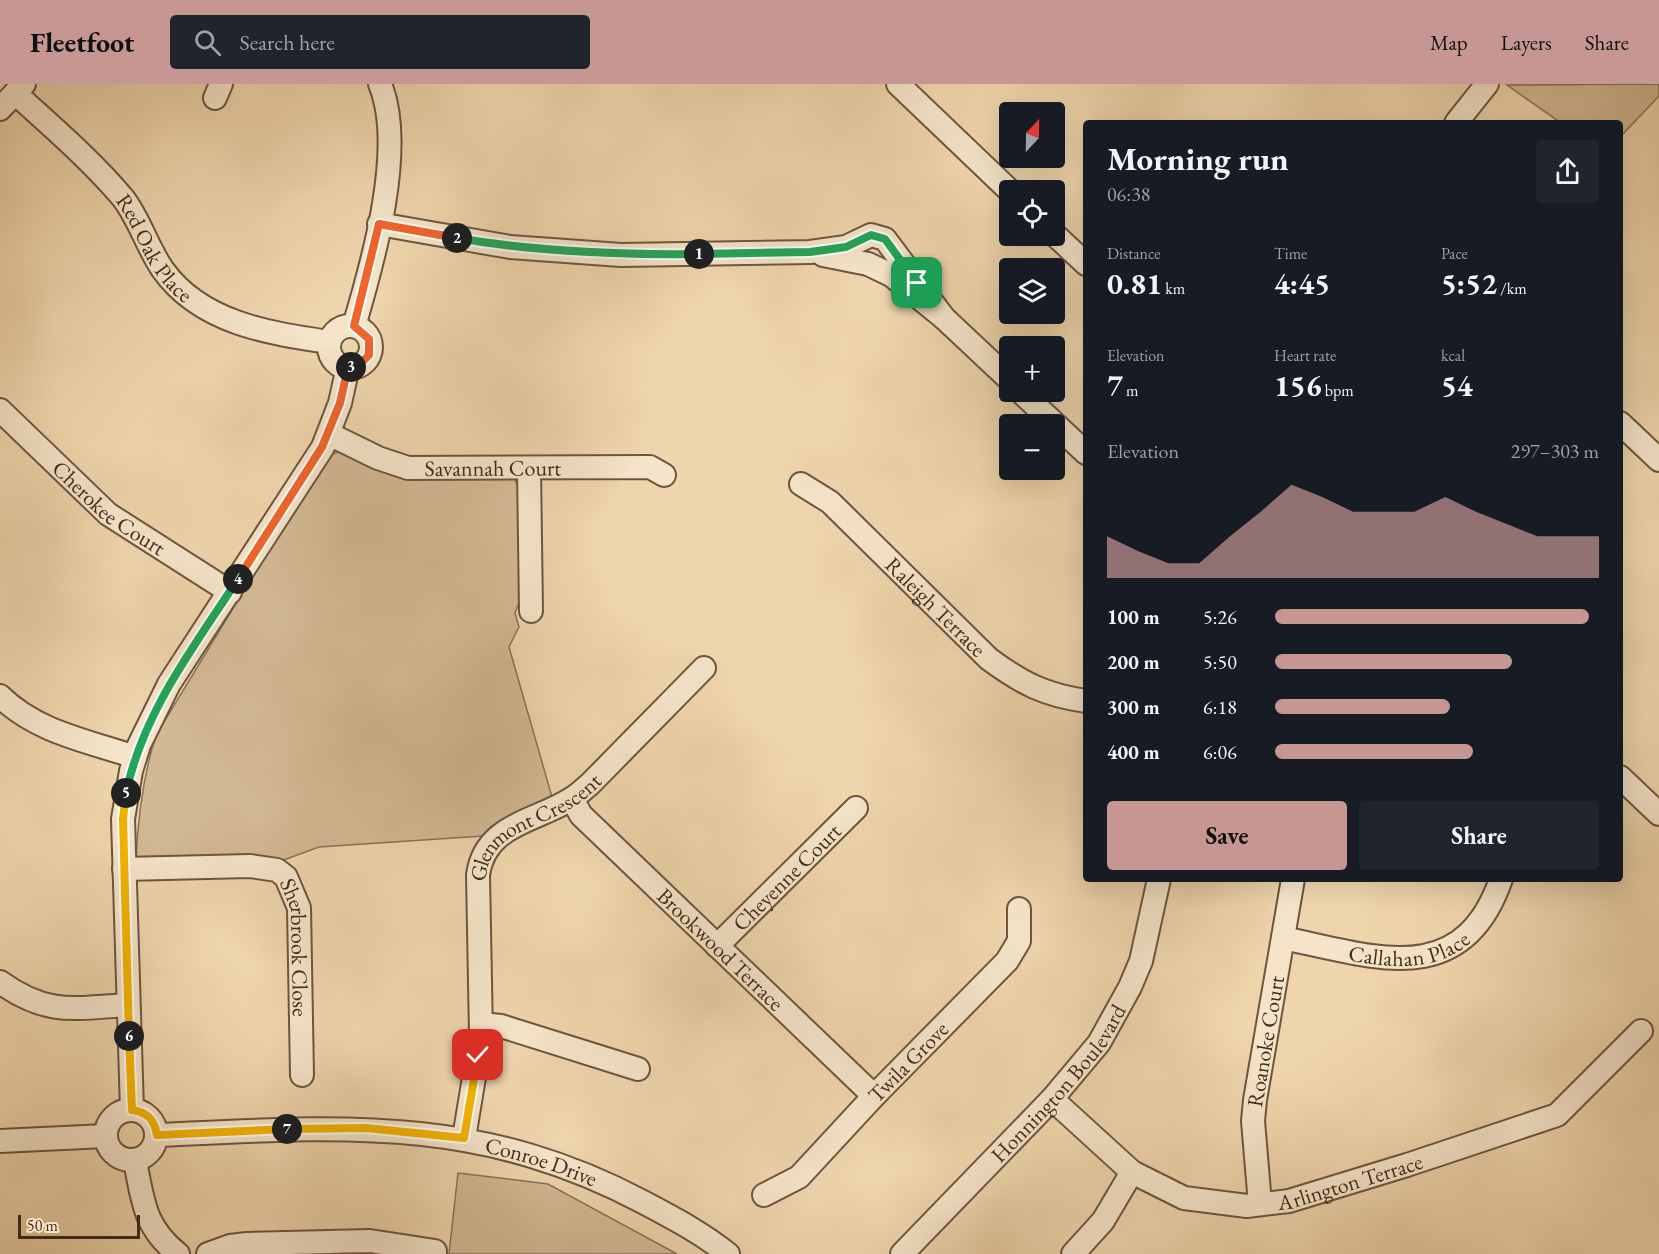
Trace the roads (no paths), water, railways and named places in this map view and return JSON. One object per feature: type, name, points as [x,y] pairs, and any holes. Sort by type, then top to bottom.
[{"type":"street","points":[[354,326],[379,224],[390,154],[390,121],[380,84]]},
{"type":"street","points":[[898,84],[999,180]]},
{"type":"street","points":[[1458,120],[1487,84]]},
{"type":"street","name":"Red Oak Place","points":[[13,95],[122,197],[164,270],[189,298],[207,310],[232,321],[280,334],[329,342]]},
{"type":"street","points":[[379,224],[510,248],[621,255],[810,252],[846,247],[871,235],[885,239],[944,318]]},
{"type":"street","points":[[1065,244],[1083,261]]},
{"type":"street","points":[[810,252],[868,264],[891,275],[944,318],[999,370]]},
{"type":"street","points":[[354,326],[369,339],[369,355],[358,366],[348,367],[335,361],[329,342],[341,327],[354,326]]},
{"type":"street","points":[[132,1110],[123,819],[135,757],[158,703],[304,478],[329,434],[348,367]]},
{"type":"street","points":[[1032,402],[1083,450]]},
{"type":"street","name":"Cherokee Court","points":[[0,411],[108,514],[230,592]]},
{"type":"street","points":[[1623,426],[1659,460]]},
{"type":"street","name":"Savannah Court","points":[[329,434],[378,458],[408,468],[650,467],[664,474]]},
{"type":"street","points":[[529,468],[531,611]]},
{"type":"street","name":"Raleigh Terrace","points":[[801,484],[830,502],[989,659],[1017,680],[1038,691],[1083,700]]},
{"type":"street","name":"Glenmont Crescent","points":[[464,1138],[481,1024],[479,863],[488,846],[500,834],[572,799],[610,766],[704,668]]},
{"type":"street","points":[[0,696],[27,719],[40,725],[135,757]]},
{"type":"street","points":[[1623,780],[1659,814]]},
{"type":"street","name":"Brookwood Terrace","points":[[572,799],[581,815],[874,1096]]},
{"type":"street","name":"Cheyenne Court","points":[[717,946],[856,808]]},
{"type":"street","name":"Sherbrook Close","points":[[124,869],[250,866],[278,870],[286,877],[299,908],[302,1075]]},
{"type":"street","name":"Honnington Boulevard","points":[[902,1254],[1052,1099],[1099,1043],[1130,987],[1141,961],[1158,882]]},
{"type":"street","name":"Roanoke Court","points":[[1260,1204],[1253,1121],[1254,1100],[1292,882]]},
{"type":"street","name":"Callahan Place","points":[[1283,938],[1390,959],[1428,957],[1466,937],[1488,909],[1500,882]]},
{"type":"street","name":"Twila Grove","points":[[764,1195],[799,1177],[874,1096],[1007,961],[1019,941],[1019,909]]},
{"type":"street","points":[[0,982],[29,1000],[56,1009],[128,1005]]},
{"type":"street","points":[[481,1024],[501,1026],[638,1069]]},
{"type":"street","name":"Arlington Terrace","points":[[1052,1099],[1132,1172],[1184,1198],[1247,1206],[1289,1201],[1407,1166],[1557,1115],[1641,1031]]},
{"type":"street","points":[[132,1110],[141,1111],[150,1118],[157,1135],[150,1153],[135,1161],[122,1159],[113,1154],[106,1137],[108,1126],[114,1117],[121,1112],[132,1110]]},
{"type":"street","name":"Conroe Drive","points":[[157,1135],[346,1128],[464,1138],[523,1152],[606,1183],[704,1234],[728,1254]]},
{"type":"street","points":[[0,1141],[106,1137]]},
{"type":"street","points":[[135,1161],[148,1221],[154,1231],[178,1254]]},
{"type":"street","points":[[1073,1254],[1102,1221],[1132,1172]]},
{"type":"street","points":[[208,1254],[230,1246],[247,1244],[359,1241],[383,1242],[435,1251]]}]
